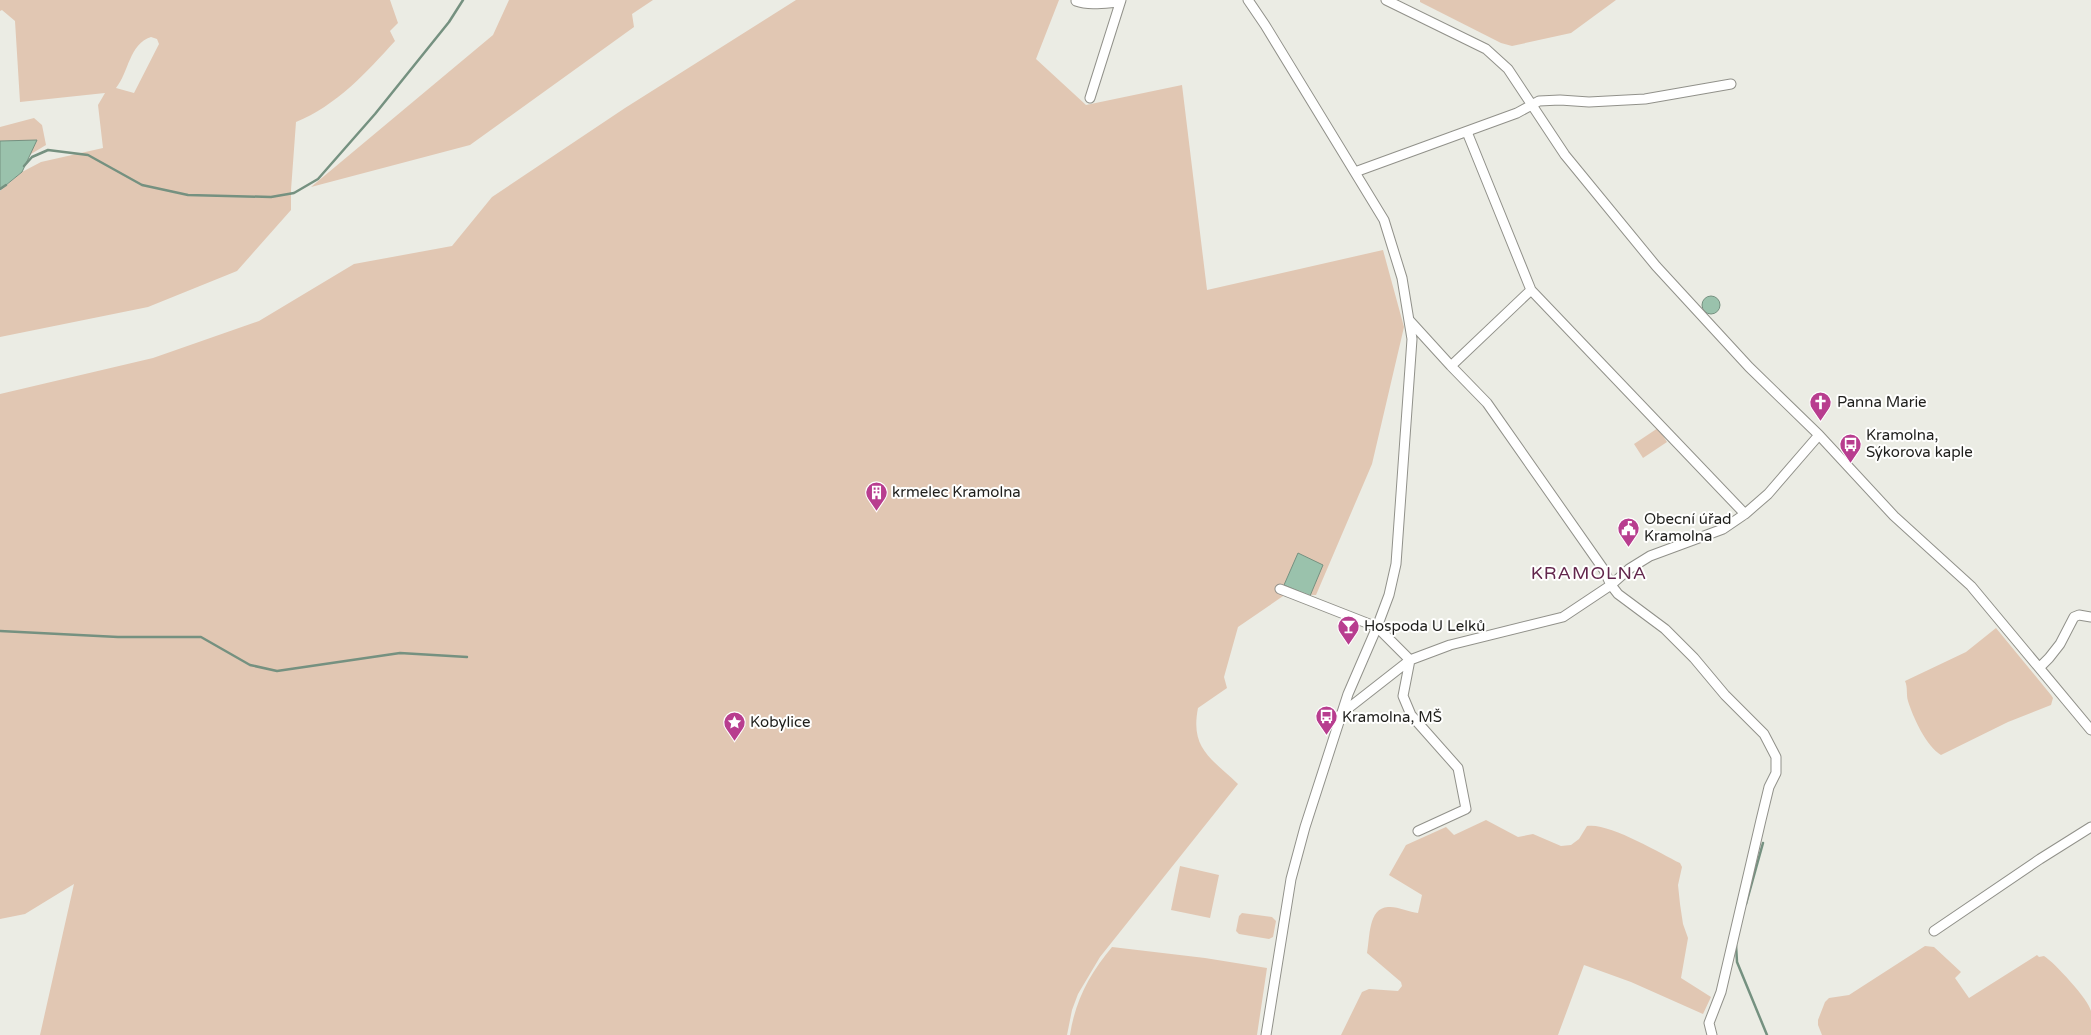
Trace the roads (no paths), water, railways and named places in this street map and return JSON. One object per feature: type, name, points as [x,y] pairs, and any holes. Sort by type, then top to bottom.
[{"type":"street","points":[[1248,0],[1384,220],[1402,278],[1412,339],[1396,564],[1389,595],[1378,627],[1341,714],[1305,827],[1291,879],[1266,1035]]},
{"type":"street","points":[[1386,0],[1486,49],[1508,69],[1565,156],[1656,266],[1749,367],[1819,435],[1894,516],[1971,586],[2091,730]]},
{"type":"street","points":[[1076,1],[1083,4],[1120,1],[1090,98]]},
{"type":"street","points":[[1355,172],[1467,132],[1539,101],[1589,102],[1645,99],[1731,84]]},
{"type":"street","points":[[1467,132],[1531,290],[1746,514]]},
{"type":"street","points":[[1451,366],[1531,290]]},
{"type":"street","points":[[1410,322],[1487,403],[1604,570],[1611,585],[1618,594],[1665,629],[1694,658],[1725,695],[1764,734],[1776,756],[1776,773],[1761,820],[1721,992],[1708,1023],[1712,1035]]},
{"type":"street","points":[[1341,714],[1410,660],[1450,645],[1563,616],[1611,585],[1629,569],[1650,556],[1722,529],[1746,514],[1768,494],[1819,435]]},
{"type":"street","points":[[1280,590],[1378,627],[1410,660]]},
{"type":"street","points":[[2040,667],[2060,644],[2074,617],[2079,615],[2091,617]]},
{"type":"street","points":[[1410,660],[1403,696],[1410,715],[1458,768],[1466,809],[1418,831]]},
{"type":"street","points":[[1934,931],[2091,827]]},
{"type":"waterway","points":[[24,166],[32,157],[48,150],[88,155],[142,185],[188,195],[271,197],[294,193],[318,179],[375,114],[449,22],[463,0]]},
{"type":"waterway","points":[[0,189],[6,185]]},
{"type":"waterway","points":[[0,631],[118,637],[201,637],[250,665],[277,671],[400,653],[467,657]]},
{"type":"waterway","points":[[1746,904],[1763,843]]},
{"type":"waterway","points":[[1736,945],[1737,962],[1767,1035]]},
{"type":"place","name":"Panna Marie","points":[[1821,421]]},
{"type":"place","name":"Kramolna, Sýkorova kaple","points":[[1850,463]]},
{"type":"place","name":"krmelec Kramolna","points":[[876,511]]},
{"type":"place","name":"Obecní úřad Kramolna","points":[[1628,547]]},
{"type":"place","name":"Hospoda U Lelků","points":[[1348,645]]},
{"type":"place","name":"Kramolna, MŠ","points":[[1326,736]]},
{"type":"place","name":"Kobylice","points":[[734,741]]},
{"type":"district","name":"KRAMOLNA","points":[[1589,573]]}]
